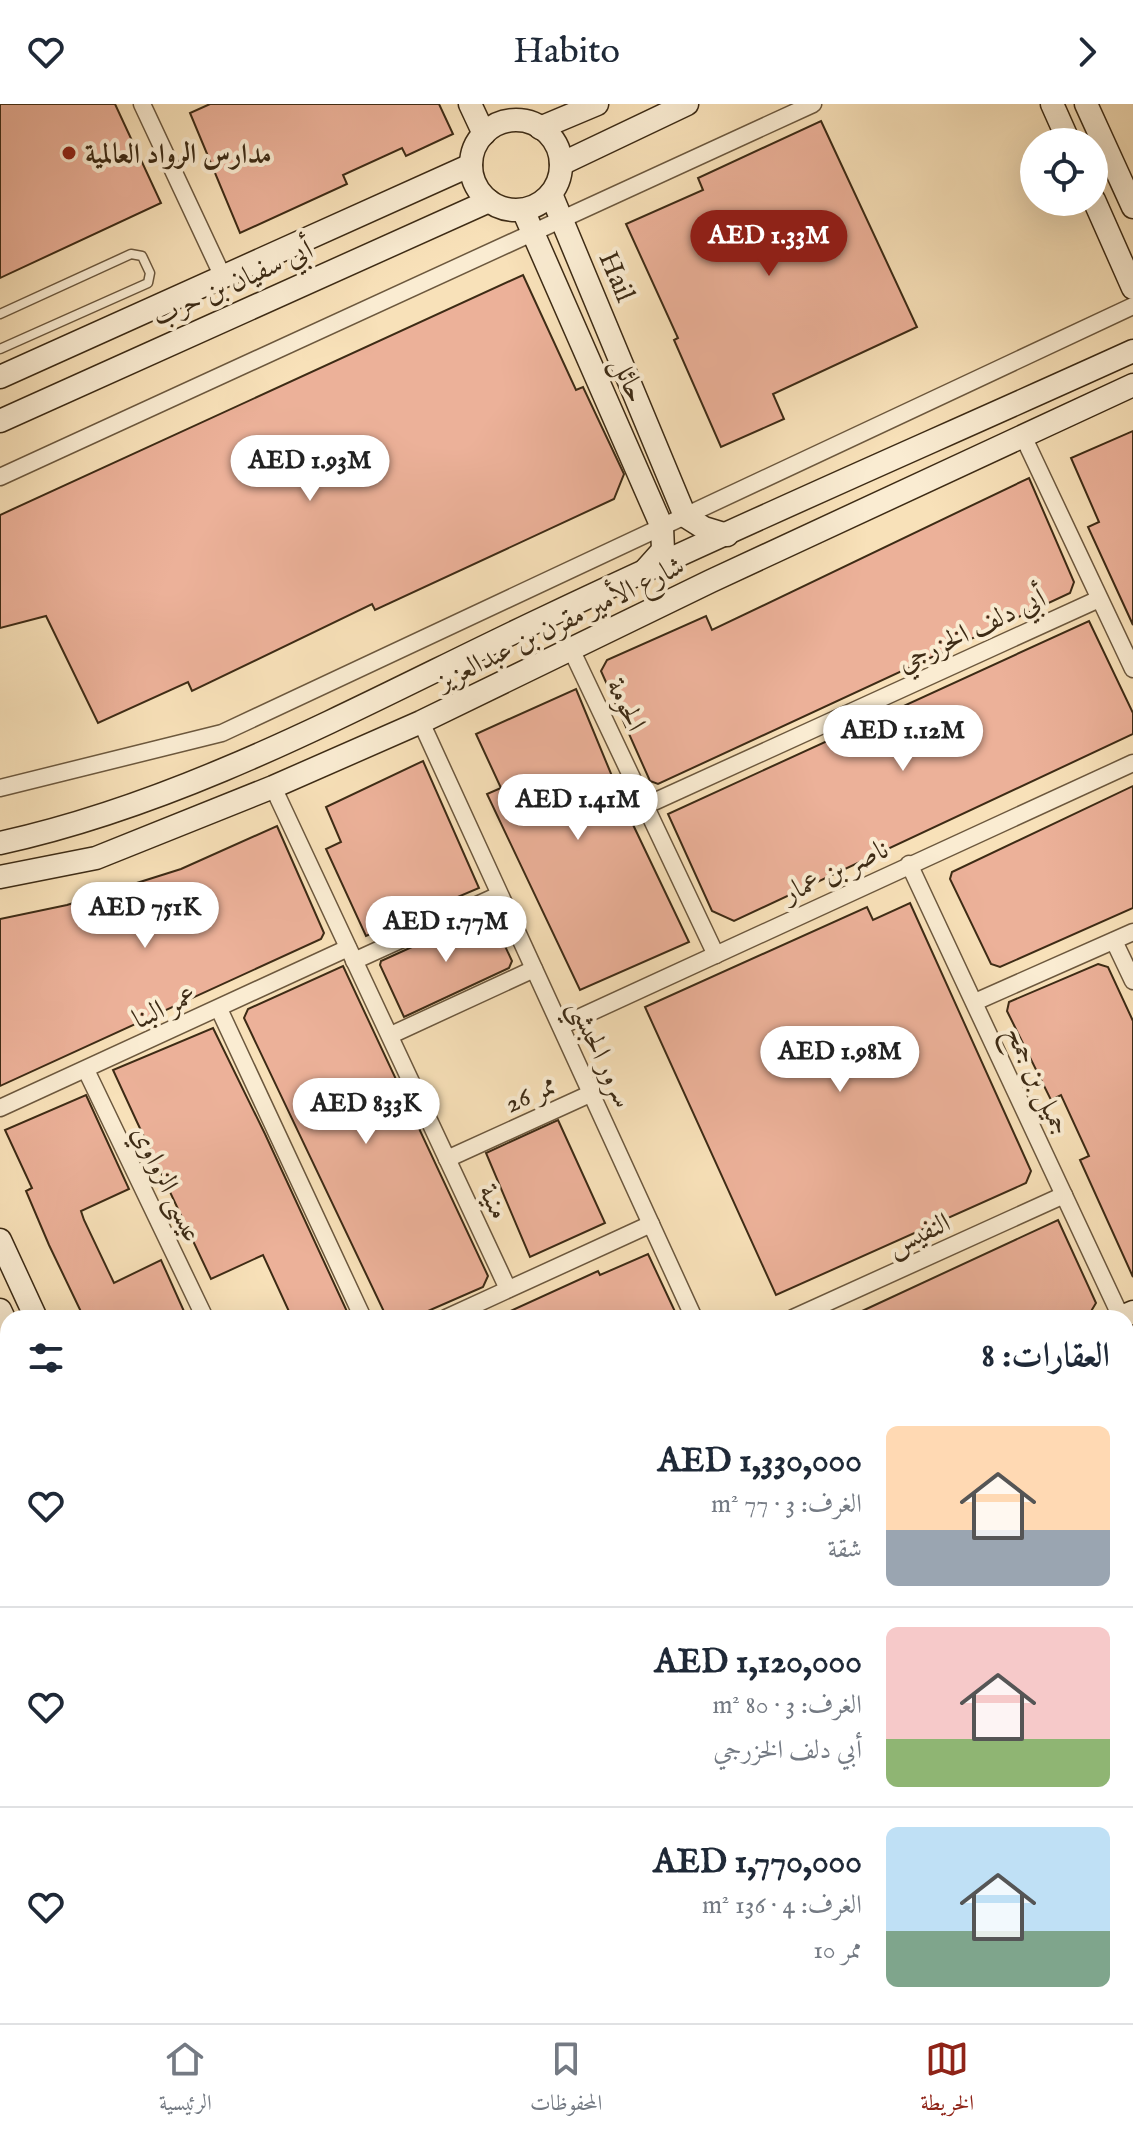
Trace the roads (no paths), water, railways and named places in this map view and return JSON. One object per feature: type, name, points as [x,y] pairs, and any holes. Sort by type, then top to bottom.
[{"type":"street","points":[[142,104],[223,277]]},
{"type":"street","points":[[470,104],[484,134]]},
{"type":"street","points":[[540,128],[597,104]]},
{"type":"street","points":[[561,164],[687,104]]},
{"type":"street","points":[[0,477],[813,104]]},
{"type":"street","points":[[1052,104],[1063,128]]},
{"type":"street","points":[[1086,104],[1133,207]]},
{"type":"street","points":[[507,112],[540,128],[557,146],[561,164],[560,179],[551,194],[523,210],[511,210],[489,201],[473,178],[471,165],[477,143],[507,112]]},
{"type":"street","name":"أبي سفيان بن حرب","points":[[0,377],[471,165]]},
{"type":"street","name":"Hail","points":[[551,194],[685,516]]},
{"type":"street","name":"أبي سفيان بن حرب","points":[[0,421],[489,201]]},
{"type":"street","name":"حائل","points":[[523,210],[662,527]]},
{"type":"street","points":[[1101,216],[1133,288]]},
{"type":"street","points":[[0,788],[222,733],[1133,306]]},
{"type":"street","name":"شارع الأمير مقرن بن عبدالعزيز","points":[[0,843],[53,832],[202,780],[645,570],[1133,351]]},
{"type":"street","points":[[41,359],[58,394]]},
{"type":"street","name":"شارع الأمير مقرن بن عبدالعزيز","points":[[0,877],[96,858],[273,787],[421,722],[1133,385]]},
{"type":"street","points":[[1023,436],[1133,669]]},
{"type":"street","points":[[636,469],[662,459]]},
{"type":"street","points":[[685,516],[704,528],[727,535]]},
{"type":"street","points":[[645,570],[663,550],[662,527]]},
{"type":"street","name":"أبي دلف الخزرجي","points":[[647,805],[1099,599]]},
{"type":"street","name":"الحومة","points":[[571,649],[716,955]]},
{"type":"street","name":"سرور الحبشي","points":[[421,722],[690,1310]]},
{"type":"street","name":"ناصر بن عمار","points":[[561,1026],[1133,763]]},
{"type":"street","name":"منية","points":[[273,787],[508,1289]]},
{"type":"street","name":"جميل بن جمح","points":[[909,864],[1116,1310]]},
{"type":"street","name":"عمر البنا","points":[[0,1108],[219,1009],[499,895]]},
{"type":"street","points":[[975,1002],[1133,932]]},
{"type":"street","points":[[1114,941],[1133,981]]},
{"type":"street","points":[[391,1035],[534,969]]},
{"type":"street","points":[[219,1009],[359,1310]]},
{"type":"street","name":"عيسى الزواوي","points":[[86,1070],[201,1310]]},
{"type":"street","name":"ممر 26","points":[[447,1159],[592,1093]]},
{"type":"street","name":"النفيس","points":[[811,1310],[1064,1195]]},
{"type":"street","points":[[463,1310],[651,1224]]},
{"type":"street","points":[[0,1240],[32,1310]]},
{"type":"lane","points":[[0,314],[131,254],[142,256],[150,273],[148,283],[0,349]]},
{"type":"place","name":"مدارس الرواد العالمية","points":[[69,153]]}]
